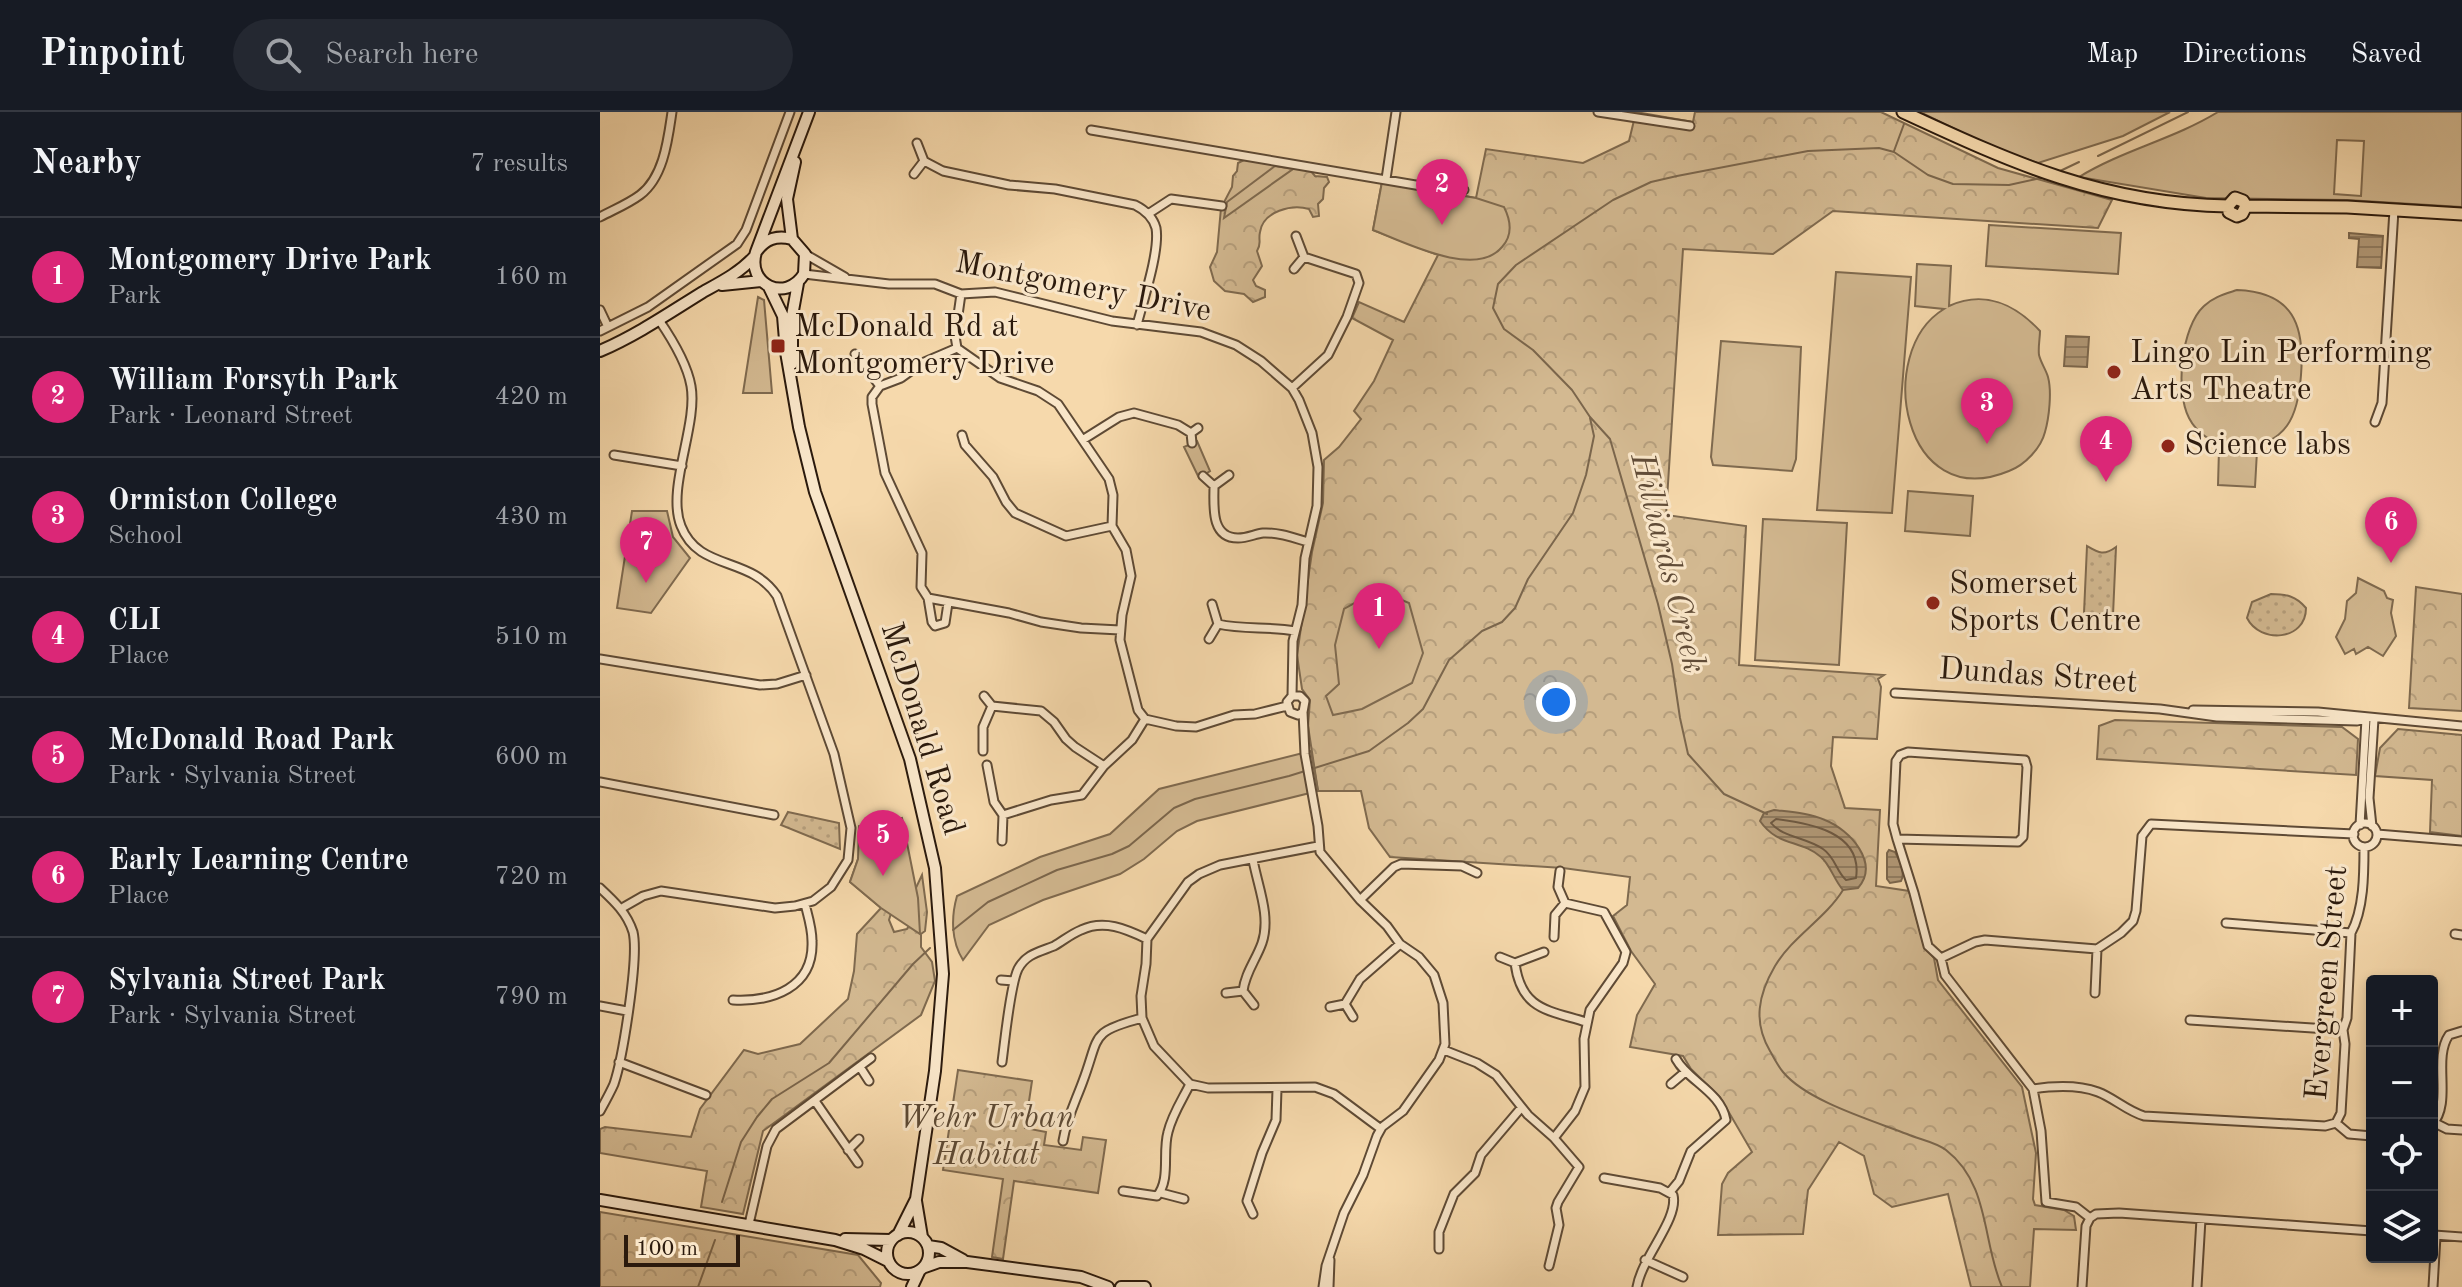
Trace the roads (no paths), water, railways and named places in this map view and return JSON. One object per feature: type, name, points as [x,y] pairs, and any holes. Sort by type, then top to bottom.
[{"type":"main road","points":[[765,284],[756,274],[755,254],[809,112]]},
{"type":"main road","points":[[1903,112],[2020,165],[2072,183],[2161,201],[2228,206],[2229,212],[2237,216],[2246,206],[2462,214]]},
{"type":"main road","points":[[712,287],[765,284],[784,289],[801,278],[805,254],[792,239],[787,199],[799,140]]},
{"type":"main road","points":[[600,351],[737,273],[767,240],[775,237],[792,239]]},
{"type":"main road","name":"McDonald Road","points":[[791,378],[793,312],[801,278]]},
{"type":"main road","name":"McDonald Road","points":[[765,284],[783,316],[799,427],[815,492],[918,789],[935,868],[943,957],[935,1071],[916,1199],[925,1242]]},
{"type":"main road","name":"McDonald Road","points":[[894,1238],[916,1199]]},
{"type":"main road","points":[[600,1200],[835,1240],[894,1238],[910,1232],[967,1262]]},
{"type":"main road","points":[[894,1238],[888,1247],[899,1287]]},
{"type":"main road","points":[[835,1240],[892,1265],[907,1275],[939,1262],[967,1262],[1081,1277],[1108,1287]]},
{"type":"main road","points":[[912,1287],[928,1261],[925,1242]]},
{"type":"main road","points":[[1121,1287],[1145,1287]]},
{"type":"street","points":[[600,217],[642,194],[658,171],[668,142],[672,112]]},
{"type":"street","points":[[600,310],[604,329],[661,298],[737,244],[746,230],[790,112]]},
{"type":"street","points":[[1386,179],[1396,112]]},
{"type":"street","points":[[1598,112],[1690,126]]},
{"type":"street","points":[[1091,130],[1451,191],[1464,190]]},
{"type":"street","points":[[917,143],[924,161],[943,171],[1135,205],[1148,214],[1156,233],[1150,275],[1137,325]]},
{"type":"street","points":[[914,174],[924,161]]},
{"type":"street","points":[[1148,214],[1171,199],[1222,206]]},
{"type":"street","points":[[2375,422],[2382,403],[2394,210]]},
{"type":"street","points":[[1296,236],[1304,257]]},
{"type":"street","name":"Montgomery Drive","points":[[805,254],[851,280]]},
{"type":"street","points":[[1294,269],[1304,257]]},
{"type":"street","points":[[1292,388],[1328,355],[1347,317],[1359,283],[1356,274],[1348,270],[1304,257]]},
{"type":"street","name":"Montgomery Drive","points":[[801,278],[935,284],[961,294],[995,292],[1112,321],[1201,332],[1225,339],[1261,361],[1292,388],[1309,423],[1317,454],[1318,492],[1308,542],[1302,605],[1295,631],[1293,667],[1296,696]]},
{"type":"street","points":[[961,294],[955,336],[957,348],[1000,378],[1038,391],[1058,404],[1109,479],[1113,495],[1112,526],[1126,550],[1130,567],[1131,585],[1120,630],[1138,710],[1145,719],[1196,727],[1234,715],[1255,714],[1287,706],[1296,696],[1306,704],[1303,732],[1318,826],[1318,846],[1328,864],[1400,944],[1419,957],[1438,983],[1443,1003],[1444,1050],[1403,1111],[1381,1129],[1344,1213],[1330,1258],[1326,1287]]},
{"type":"street","points":[[661,298],[671,313]]},
{"type":"street","points":[[622,908],[643,896],[661,891],[775,908],[805,904],[822,895],[838,880],[848,860],[852,837],[834,754],[781,604],[772,589],[748,570],[703,553],[685,534],[678,512],[691,385],[672,340],[659,320]]},
{"type":"street","points":[[948,603],[945,623],[935,626],[928,598],[921,587],[922,553],[885,473],[872,397],[880,386],[957,348]]},
{"type":"street","points":[[855,354],[880,386]]},
{"type":"street","points":[[1084,439],[1119,417],[1134,413],[1194,431],[1192,443]]},
{"type":"street","points":[[962,435],[965,445],[993,477],[1010,508],[1022,517],[1066,536],[1112,526]]},
{"type":"street","points":[[955,448],[965,445]]},
{"type":"street","points":[[614,455],[682,466]]},
{"type":"street","points":[[1214,486],[1229,475]]},
{"type":"street","points":[[1203,476],[1214,486],[1215,522],[1224,534],[1241,538],[1265,533],[1308,542]]},
{"type":"street","points":[[928,598],[1041,622],[1120,630]]},
{"type":"street","points":[[1209,639],[1218,624],[1212,604]]},
{"type":"street","points":[[1218,624],[1241,629],[1265,626],[1295,631]]},
{"type":"street","points":[[600,659],[760,685],[777,684],[806,675]]},
{"type":"street","name":"Dundas Street","points":[[1895,693],[2177,710],[2217,717],[2370,719],[2462,726]]},
{"type":"street","points":[[984,696],[992,706],[1041,711],[1075,747],[1104,766]]},
{"type":"street","points":[[983,751],[979,740],[992,706]]},
{"type":"street","points":[[1287,706],[1303,732]]},
{"type":"street","points":[[1293,714],[1303,712]]},
{"type":"street","points":[[1003,815],[1051,800],[1082,795],[1104,766],[1132,740],[1145,719]]},
{"type":"street","points":[[2370,719],[2369,798],[2372,826],[2377,834],[2375,842],[2364,847],[2356,843],[2354,834],[2360,825],[2370,719]]},
{"type":"street","points":[[1897,839],[2018,842],[2023,837],[2025,760],[1908,752],[1900,755],[1896,761],[1893,824],[1897,839],[1928,946],[1941,958],[1945,975],[2033,1089],[2042,1142],[2046,1202],[2076,1207],[2090,1218]]},
{"type":"street","points":[[986,772],[994,802],[1003,815],[1002,841]]},
{"type":"street","points":[[600,782],[774,815]]},
{"type":"street","points":[[1941,958],[1985,940],[2097,949],[2133,921],[2139,900],[2142,836],[2151,824],[2354,834]]},
{"type":"street","points":[[2360,825],[2372,826]]},
{"type":"street","points":[[2377,834],[2462,841]]},
{"type":"street","points":[[1318,846],[1220,865],[1199,874],[1180,891],[1147,939],[1142,1018],[1154,1046],[1190,1084],[1208,1088],[1241,1086],[1277,1089],[1305,1086],[1325,1090],[1381,1129]]},
{"type":"street","name":"Evergreen Street","points":[[2336,1123],[2341,1113],[2343,1030],[2347,1018],[2351,933],[2360,910],[2364,847]]},
{"type":"street","points":[[1243,991],[1266,923],[1253,860]]},
{"type":"street","points":[[1360,900],[1401,864],[1462,866],[1477,873]]},
{"type":"street","points":[[1560,871],[1558,887],[1565,903]]},
{"type":"street","points":[[600,888],[622,908],[630,923],[635,946],[619,1062],[613,1087],[600,1109]]},
{"type":"street","points":[[1554,937],[1555,915],[1565,903]]},
{"type":"street","points":[[1554,1138],[1575,1111],[1585,1087],[1586,1022],[1590,1010],[1623,963],[1626,952],[1604,912],[1565,903]]},
{"type":"street","points":[[733,1000],[770,998],[789,989],[804,973],[812,953],[805,904]]},
{"type":"street","points":[[2226,923],[2351,933]]},
{"type":"street","points":[[1002,1062],[1014,981],[1019,968],[1030,955],[1088,927],[1119,927],[1147,939]]},
{"type":"street","points":[[1345,1004],[1366,971],[1400,944]]},
{"type":"street","points":[[2095,993],[2097,949]]},
{"type":"street","points":[[1500,957],[1515,963],[1544,952]]},
{"type":"street","points":[[1515,963],[1522,988],[1536,1005],[1586,1022]]},
{"type":"street","points":[[1001,980],[1014,981]]},
{"type":"street","points":[[1226,993],[1243,991]]},
{"type":"street","points":[[1243,991],[1254,1005]]},
{"type":"street","points":[[1330,1007],[1345,1004]]},
{"type":"street","points":[[1345,1004],[1353,1017]]},
{"type":"street","points":[[600,1006],[627,1011]]},
{"type":"street","points":[[1063,1141],[1070,1109],[1084,1081],[1093,1046],[1110,1028],[1142,1018]]},
{"type":"street","points":[[2190,1020],[2343,1030]]},
{"type":"street","points":[[2436,1119],[2440,1112],[2443,1047],[2449,1035],[2462,1031]]},
{"type":"street","points":[[992,1046],[1004,1048]]},
{"type":"street","points":[[1444,1050],[1487,1068],[1579,1167],[1556,1208],[1559,1225],[1549,1266]]},
{"type":"street","points":[[749,1224],[769,1140],[780,1125],[871,1058]]},
{"type":"street","points":[[1670,1192],[1679,1181],[1691,1151],[1726,1120],[1720,1105],[1709,1091],[1684,1073],[1676,1059]]},
{"type":"street","points":[[619,1062],[706,1095]]},
{"type":"street","points":[[860,1067],[869,1081]]},
{"type":"street","points":[[1671,1084],[1684,1073]]},
{"type":"street","points":[[1161,1193],[1167,1134],[1190,1084]]},
{"type":"street","points":[[2033,1089],[2048,1087],[2100,1092],[2133,1113],[2144,1116],[2325,1126],[2336,1123],[2349,1134],[2366,1135]]},
{"type":"street","points":[[1253,1214],[1247,1201],[1276,1120],[1277,1089]]},
{"type":"street","points":[[815,1101],[858,1163]]},
{"type":"street","points":[[1439,1249],[1440,1227],[1454,1194],[1475,1173],[1481,1155],[1521,1108]]},
{"type":"street","points":[[2438,1126],[2462,1130]]},
{"type":"street","points":[[848,1150],[859,1139]]},
{"type":"street","points":[[1604,1178],[1670,1192],[1675,1201],[1672,1216],[1645,1260],[1637,1287]]},
{"type":"street","points":[[1123,1191],[1157,1196],[1161,1193],[1184,1199]]},
{"type":"street","points":[[1236,1198],[1247,1201]]},
{"type":"street","points":[[2082,1287],[2086,1226],[2090,1218],[2102,1213],[2366,1231]]},
{"type":"street","points":[[2197,1287],[2201,1219]]},
{"type":"street","points":[[2438,1235],[2462,1237]]},
{"type":"street","points":[[1645,1260],[1683,1277]]},
{"type":"street","points":[[2433,1263],[2433,1287]]},
{"type":"water","points":[[2349,233],[2383,236],[2381,268],[2357,267],[2359,239],[2349,238]]},
{"type":"water","points":[[2066,336],[2089,337],[2087,367],[2064,366]]},
{"type":"water","points":[[1774,810],[1819,818],[1844,831],[1864,858],[1864,878],[1858,888],[1843,890],[1821,857],[1767,829],[1760,821],[1764,813]]},
{"type":"water","points":[[1889,850],[1895,852],[1900,862],[1901,881],[1890,883],[1887,879]]},
{"type":"waterway","name":"Hilliards Creek","points":[[2098,156],[2188,112]]},
{"type":"waterway","points":[[1894,151],[1904,124]]},
{"type":"waterway","name":"Hilliards Creek","points":[[1767,814],[1724,794],[1688,754],[1658,604],[1610,439],[1572,390],[1533,350],[1504,329],[1493,308],[1498,284],[1516,265],[1613,200],[1651,182],[1677,176],[1808,151],[1879,148],[1894,152],[1928,175],[1953,184],[2009,185],[2045,177]]},
{"type":"waterway","name":"Hilliards Creek","points":[[2058,172],[2079,162]]},
{"type":"waterway","points":[[953,930],[988,902],[1057,870],[1129,846],[1174,808],[1195,799],[1289,776],[1369,751],[1408,723],[1423,709],[1449,660],[1482,631],[1502,622],[1515,608],[1528,579],[1573,513],[1586,475],[1594,436],[1590,418]]},
{"type":"waterway","name":"Hilliards Creek","points":[[1843,890],[1782,955],[1769,977],[1760,1008],[1761,1030],[1765,1040],[1783,1072],[1807,1092],[1858,1116],[1937,1145],[1960,1164],[1978,1196],[2002,1287]]},
{"type":"waterway","points":[[722,1202],[741,1142],[757,1117],[772,1099],[829,1063],[930,948]]},
{"type":"waterway","points":[[698,1287],[715,1240]]},
{"type":"place","name":"William Forsyth Park","points":[[1442,225]]},
{"type":"place","name":"McDonald Rd at Montgomery Drive","points":[[778,346]]},
{"type":"place","name":"Lingo Lin Performing Arts Theatre","points":[[2114,372]]},
{"type":"place","name":"Ormiston College","points":[[1987,444]]},
{"type":"place","name":"Science labs","points":[[2168,446]]},
{"type":"place","name":"CLI","points":[[2106,482]]},
{"type":"place","name":"Early Learning Centre","points":[[2391,563]]},
{"type":"place","name":"Sylvania Street Park","points":[[646,583]]},
{"type":"place","name":"Somerset Sports Centre","points":[[1933,603]]},
{"type":"place","name":"Montgomery Drive Park","points":[[1379,649]]},
{"type":"place","name":"McDonald Road Park","points":[[883,876]]},
{"type":"park label","name":"Wehr Urban Habitat","points":[[986,1138]]}]
